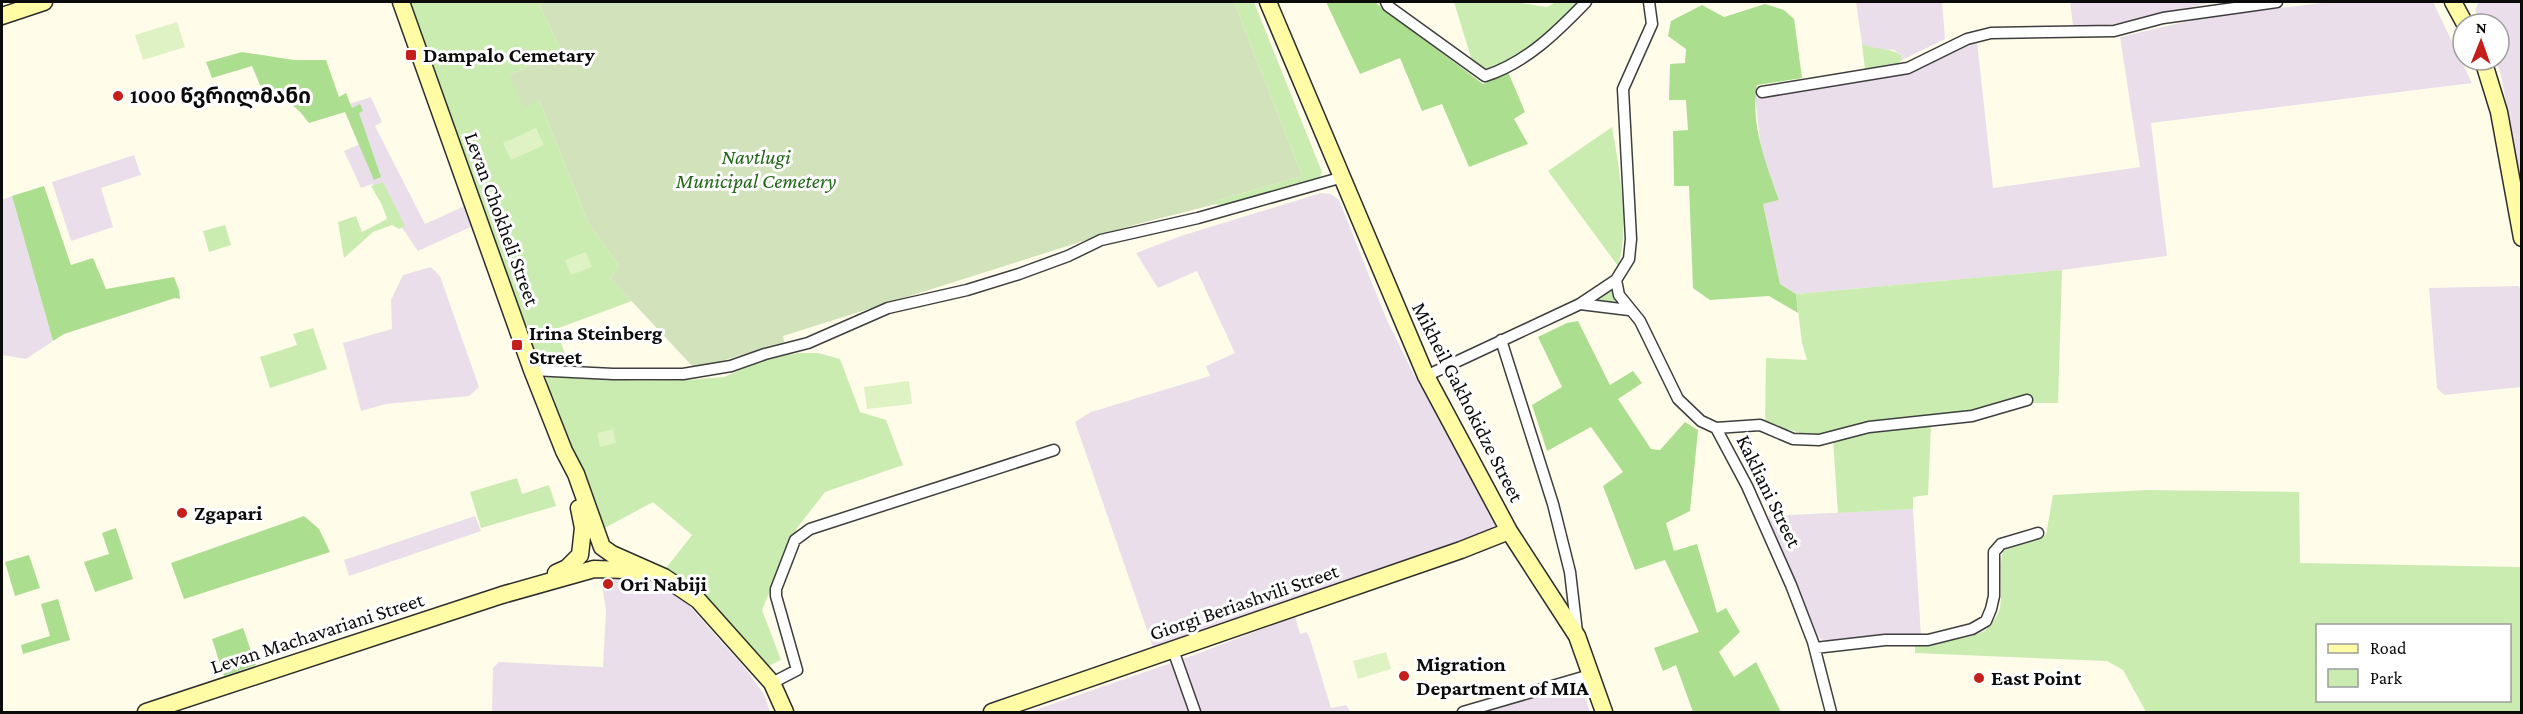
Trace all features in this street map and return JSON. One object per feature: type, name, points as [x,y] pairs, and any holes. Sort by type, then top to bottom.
[{"type":"street","points":[[2,4],[10,2]]},
{"type":"street","points":[[2,16],[44,2]]},
{"type":"street","name":"Levan Chokheli Street","points":[[401,2],[532,370],[564,451],[576,474],[603,549]]},
{"type":"street","name":"Mikheil Gakhokidze Street","points":[[1268,2],[1343,177],[1402,325],[1426,376],[1509,531],[1577,636],[1604,712]]},
{"type":"street","points":[[1386,2],[1388,6],[1485,76],[1500,71],[1529,53],[1558,31],[1586,2]]},
{"type":"street","points":[[1426,376],[1580,304],[1616,280],[1629,259],[1623,89],[1652,24],[1649,2]]},
{"type":"street","points":[[1762,92],[1908,68],[1967,39],[1991,33],[2114,31],[2163,18],[2277,2]]},
{"type":"street","points":[[2486,72],[2499,112],[2522,238]]},
{"type":"street","points":[[532,370],[613,374],[683,374],[731,366],[808,343],[888,308],[967,290],[1018,274],[1068,256],[1101,240],[1198,218],[1343,177]]},
{"type":"street","name":"Kakliani Street","points":[[1616,280],[1619,295],[1640,321],[1678,399],[1701,421],[1716,428],[1748,486],[1791,585],[1815,648],[1832,712]]},
{"type":"street","points":[[1580,304],[1629,310]]},
{"type":"street","points":[[1501,340],[1554,504],[1570,572],[1577,636]]},
{"type":"street","points":[[1716,428],[1760,425],[1793,440],[1819,440],[1869,426],[1972,416],[2027,400]]},
{"type":"street","points":[[772,683],[797,670],[776,596],[776,589],[795,540],[810,529],[1054,450]]},
{"type":"street","name":"Levan Chokheli Street","points":[[564,451],[582,519],[581,554]]},
{"type":"street","name":"Giorgi Beriashvili Street","points":[[992,712],[1461,550],[1509,531]]},
{"type":"street","points":[[1815,648],[1885,640],[1928,640],[1972,629],[1986,621],[1991,609],[1994,596],[1994,552],[2001,544],[2038,533]]},
{"type":"street","points":[[719,626],[673,592],[638,573],[616,568],[595,568],[583,563],[581,554],[590,544],[649,569],[690,593],[772,683],[785,712]]},
{"type":"street","points":[[595,568],[606,559],[603,549]]},
{"type":"street","name":"Levan Machavariani Street","points":[[502,595],[567,568],[581,554]]},
{"type":"street","name":"Levan Machavariani Street","points":[[151,712],[502,595],[595,568]]},
{"type":"street","points":[[1173,650],[1195,712]]},
{"type":"street","points":[[1463,712],[1590,675]]},
{"type":"shaded area","points":[[1856,2],[1942,2],[1945,39],[1902,60],[1901,55],[1894,50],[1871,48],[1862,44]]},
{"type":"shaded area","points":[[2070,2],[2214,2],[2109,25],[2073,25]]},
{"type":"shaded area","points":[[2331,2],[2433,2],[2451,39],[2451,72],[2467,72],[2472,83],[2151,123],[2167,256],[2062,270],[1796,294],[1780,284],[1763,204],[1779,200],[1761,149],[1755,96],[1900,74],[1918,69],[1955,49],[1977,42],[1993,188],[2140,167],[2120,37],[2210,16]]},
{"type":"shaded area","points":[[2479,2],[2521,2],[2521,185],[2500,72],[2511,72],[2511,12],[2476,12]]},
{"type":"shaded area","points":[[371,97],[382,122],[375,126],[425,224],[467,205],[475,225],[418,251],[372,184],[361,188],[344,151],[362,143],[346,105]]},
{"type":"shaded area","points":[[134,155],[141,175],[101,188],[113,227],[71,241],[52,182]]},
{"type":"shaded area","points":[[1321,193],[1331,194],[1339,200],[1386,318],[1414,375],[1495,516],[1496,523],[1491,530],[1155,653],[1075,422],[1091,412],[1210,376],[1206,366],[1235,353],[1197,271],[1158,288],[1136,253],[1181,236]]},
{"type":"shaded area","points":[[12,196],[53,341],[26,359],[2,355],[2,200]]},
{"type":"shaded area","points":[[431,267],[440,276],[479,387],[469,396],[386,404],[361,411],[343,343],[392,329],[391,300],[403,275]]},
{"type":"shaded area","points":[[2519,286],[2522,293],[2521,387],[2444,395],[2437,388],[2429,288]]},
{"type":"shaded area","points":[[1913,509],[1921,636],[1881,635],[1823,640],[1817,636],[1768,516]]},
{"type":"shaded area","points":[[475,516],[481,531],[349,576],[344,560]]},
{"type":"shaded area","points":[[600,573],[635,574],[650,580],[685,601],[744,667],[764,694],[770,712],[492,712],[493,668],[499,662],[603,667],[606,610]]},
{"type":"shaded area","points":[[1295,616],[1300,634],[1307,632],[1310,639],[1331,708],[1346,705],[1351,712],[1029,712],[1197,654]]},
{"type":"shaded area","points":[[1581,685],[1590,712],[1486,712]]},
{"type":"green space","points":[[410,2],[538,2],[561,50],[509,76],[539,100],[588,222],[619,266],[610,278],[632,301],[556,329],[569,365],[545,364],[536,356]]},
{"type":"green space","name":"Navtlugi Municipal Cemetery","points":[[538,2],[1234,2],[1302,176],[1216,201],[1216,204],[1134,225],[783,336],[784,342],[695,369],[610,278],[619,266],[588,222],[539,100],[524,108],[509,76],[561,50]]},
{"type":"green space","points":[[1234,2],[1254,2],[1322,172],[1319,179],[1226,207],[1216,204],[1216,201],[1302,176]]},
{"type":"green space","points":[[1326,2],[1376,2],[1483,84],[1508,72],[1525,112],[1514,119],[1528,144],[1469,167],[1442,104],[1422,111],[1400,58],[1360,74]]},
{"type":"green space","points":[[1454,2],[1514,2],[1547,7],[1556,2],[1579,2],[1536,44],[1512,60],[1484,70],[1472,61]]},
{"type":"green space","points":[[1765,4],[1784,10],[1794,19],[1802,78],[1757,85],[1755,100],[1760,144],[1779,200],[1763,204],[1780,284],[1796,294],[1798,313],[1769,296],[1710,300],[1693,288],[1689,186],[1674,186],[1673,131],[1688,130],[1686,100],[1669,100],[1670,64],[1685,63],[1686,49],[1668,36],[1671,21],[1702,5],[1724,17]]},
{"type":"green space","points":[[177,22],[185,47],[143,60],[135,35]]},
{"type":"green space","points":[[1862,44],[1896,52],[1901,55],[1902,60],[1896,65],[1865,69]]},
{"type":"green space","points":[[242,52],[294,60],[326,60],[339,97],[346,93],[352,108],[360,104],[363,111],[359,113],[381,177],[374,180],[345,112],[309,123],[292,105],[267,102],[252,66],[212,78],[206,62]]},
{"type":"green space","points":[[1612,127],[1623,216],[1618,266],[1548,171]]},
{"type":"green space","points":[[536,128],[544,145],[511,160],[503,143]]},
{"type":"green space","points":[[383,182],[405,226],[399,229],[392,225],[373,232],[344,258],[338,222],[356,216],[362,232],[387,219],[371,186]]},
{"type":"green space","points":[[44,186],[71,265],[93,258],[106,289],[174,277],[180,299],[175,298],[64,334],[53,341],[12,196]]},
{"type":"green space","points":[[225,225],[231,245],[209,252],[203,231]]},
{"type":"green space","points":[[586,252],[592,267],[571,275],[565,260]]},
{"type":"green space","points":[[2062,270],[2058,403],[2033,403],[2031,395],[1969,412],[1873,421],[1826,433],[1808,435],[1765,423],[1766,358],[1807,360],[1802,343],[1796,294]]},
{"type":"green space","points":[[1613,287],[1617,304],[1593,301]]},
{"type":"green space","points":[[1578,321],[1610,385],[1633,371],[1642,383],[1618,399],[1651,449],[1660,450],[1685,422],[1698,430],[1690,511],[1666,523],[1674,551],[1697,544],[1717,613],[1726,608],[1740,632],[1719,652],[1734,677],[1756,662],[1781,712],[1693,712],[1676,665],[1663,671],[1654,648],[1699,632],[1665,560],[1635,570],[1603,486],[1623,472],[1591,427],[1547,451],[1532,405],[1562,387],[1538,337],[1567,323]]},
{"type":"green space","points":[[313,328],[327,369],[270,388],[260,357],[297,345],[293,334]]},
{"type":"green space","points":[[799,353],[818,353],[840,359],[860,412],[886,420],[903,465],[825,492],[797,528],[762,610],[781,660],[766,667],[663,572],[692,535],[653,502],[599,531],[544,383],[549,374],[638,381],[724,377],[765,359]]},
{"type":"green space","points":[[909,381],[912,404],[867,409],[864,387]]},
{"type":"green space","points":[[1931,425],[1928,495],[1913,497],[1913,509],[1838,513],[1833,441],[1868,430]]},
{"type":"green space","points":[[613,429],[616,443],[600,447],[597,433]]},
{"type":"green space","points":[[517,478],[522,494],[549,485],[556,506],[481,528],[470,492]]},
{"type":"green space","points":[[2146,490],[2299,492],[2300,563],[2521,567],[2521,712],[2146,712],[2123,670],[2107,661],[1915,653],[1915,643],[1960,639],[1978,634],[1989,627],[2000,608],[2003,551],[2046,535],[2053,495]]},
{"type":"green space","points":[[304,516],[319,529],[330,552],[184,599],[171,563]]},
{"type":"green space","points":[[116,528],[133,579],[95,592],[84,562],[109,554],[102,533]]},
{"type":"green space","points":[[29,555],[40,588],[15,596],[5,562]]},
{"type":"green space","points":[[58,599],[70,640],[23,654],[21,645],[50,636],[41,604]]},
{"type":"green space","points":[[243,628],[256,665],[224,676],[212,639]]},
{"type":"green space","points":[[1386,652],[1391,669],[1358,679],[1353,661]]},
{"type":"place","name":"Dampalo Cemetary","points":[[411,55]]},
{"type":"place","name":"1000 წვრილმანი","points":[[118,96]]},
{"type":"place","name":"Irina Steinberg Street","points":[[517,345]]},
{"type":"place","name":"Zgapari","points":[[182,513]]},
{"type":"place","name":"Ori Nabiji","points":[[608,584]]},
{"type":"place","name":"Migration Department of MIA","points":[[1404,676]]},
{"type":"place","name":"East Point","points":[[1979,678]]}]
